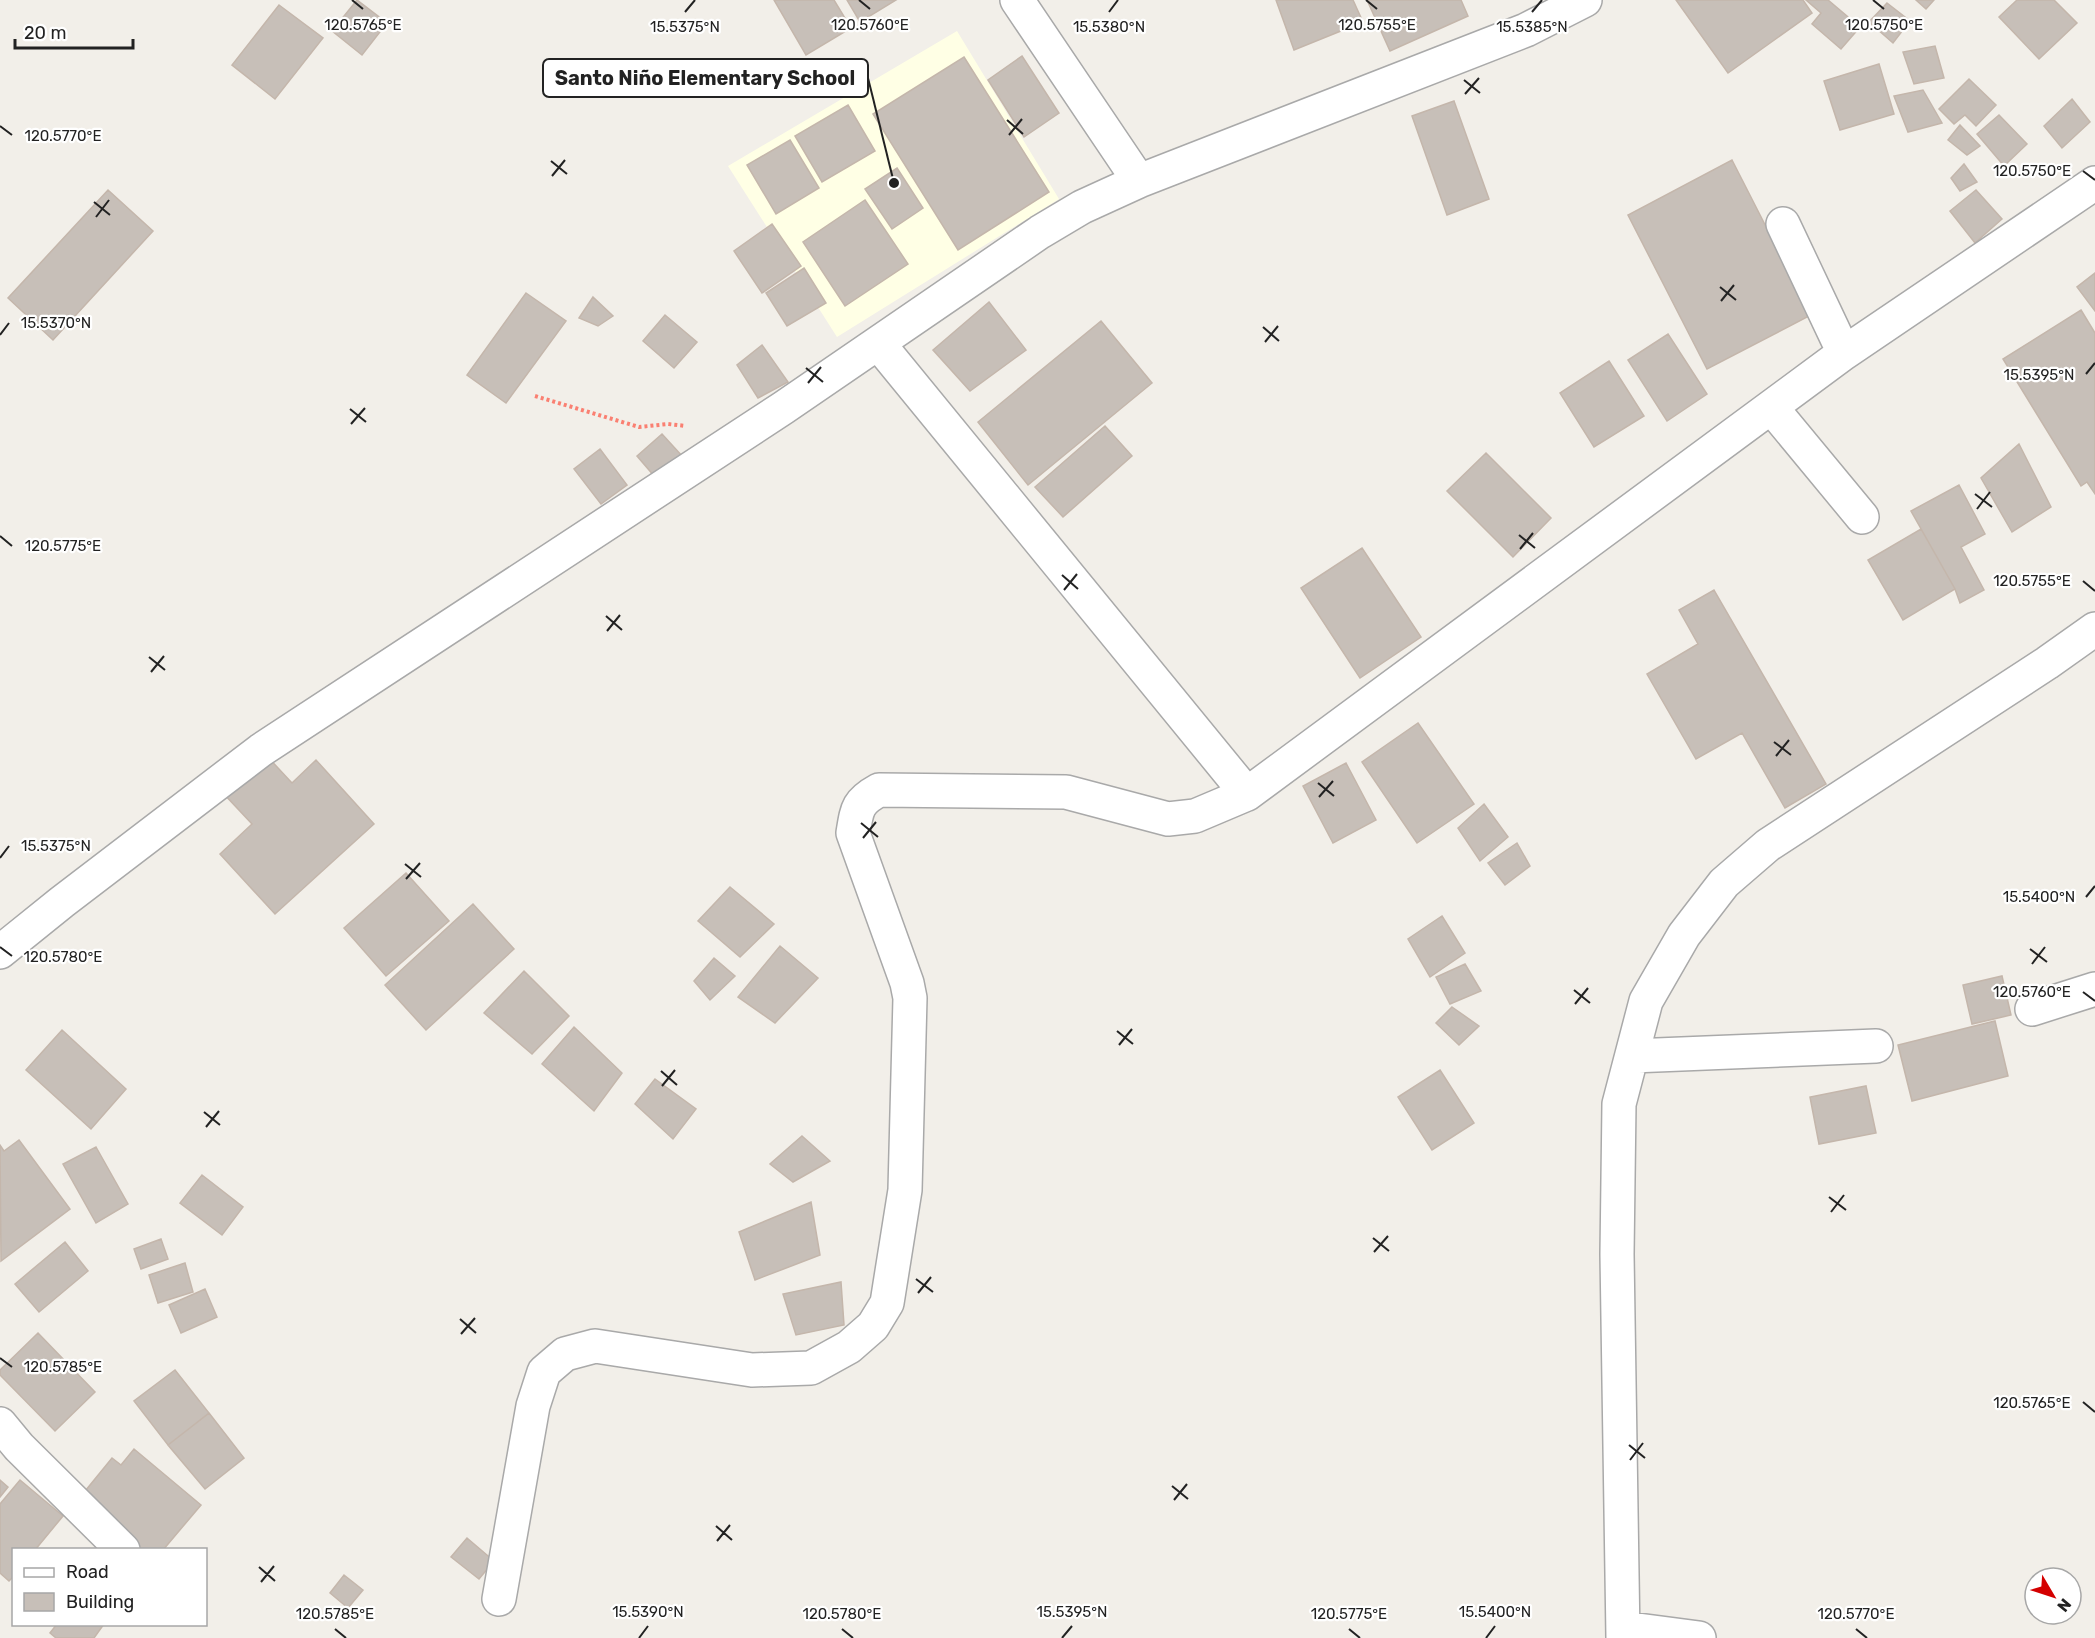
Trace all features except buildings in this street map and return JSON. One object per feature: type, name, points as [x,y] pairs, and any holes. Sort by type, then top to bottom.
[{"type":"street","points":[[1017,0],[1139,181]]},
{"type":"street","points":[[0,952],[261,750],[783,408],[1040,232],[1082,207],[1139,181],[1526,30],[1578,2]]},
{"type":"street","points":[[500,1599],[533,1406],[544,1372],[566,1354],[594,1346],[752,1370],[811,1368],[849,1347],[873,1326],[887,1303],[905,1190],[910,998],[907,983],[853,833],[857,811],[865,798],[879,790],[1066,792],[1168,819],[1194,816],[1247,794],[1844,353],[2095,183]]},
{"type":"street","points":[[1783,224],[1844,353]]},
{"type":"street","points":[[878,343],[1247,794]]},
{"type":"street","points":[[1771,407],[1862,517]]},
{"type":"street","points":[[1699,1638],[1623,1633],[1617,1208],[1619,1104],[1646,1001],[1684,935],[1724,883],[1768,845],[2095,629]]},
{"type":"street","points":[[2032,1009],[2095,989]]},
{"type":"street","points":[[1632,1056],[1876,1046]]},
{"type":"street","points":[[0,1424],[19,1447],[121,1548]]},
{"type":"path","points":[[535,396],[639,428],[668,424],[688,426]]},
{"type":"shaded area","points":[[957,31],[1059,199],[837,337],[728,166]]},
{"type":"place","name":"Santo Niño Elementary School","points":[[894,183]]}]
